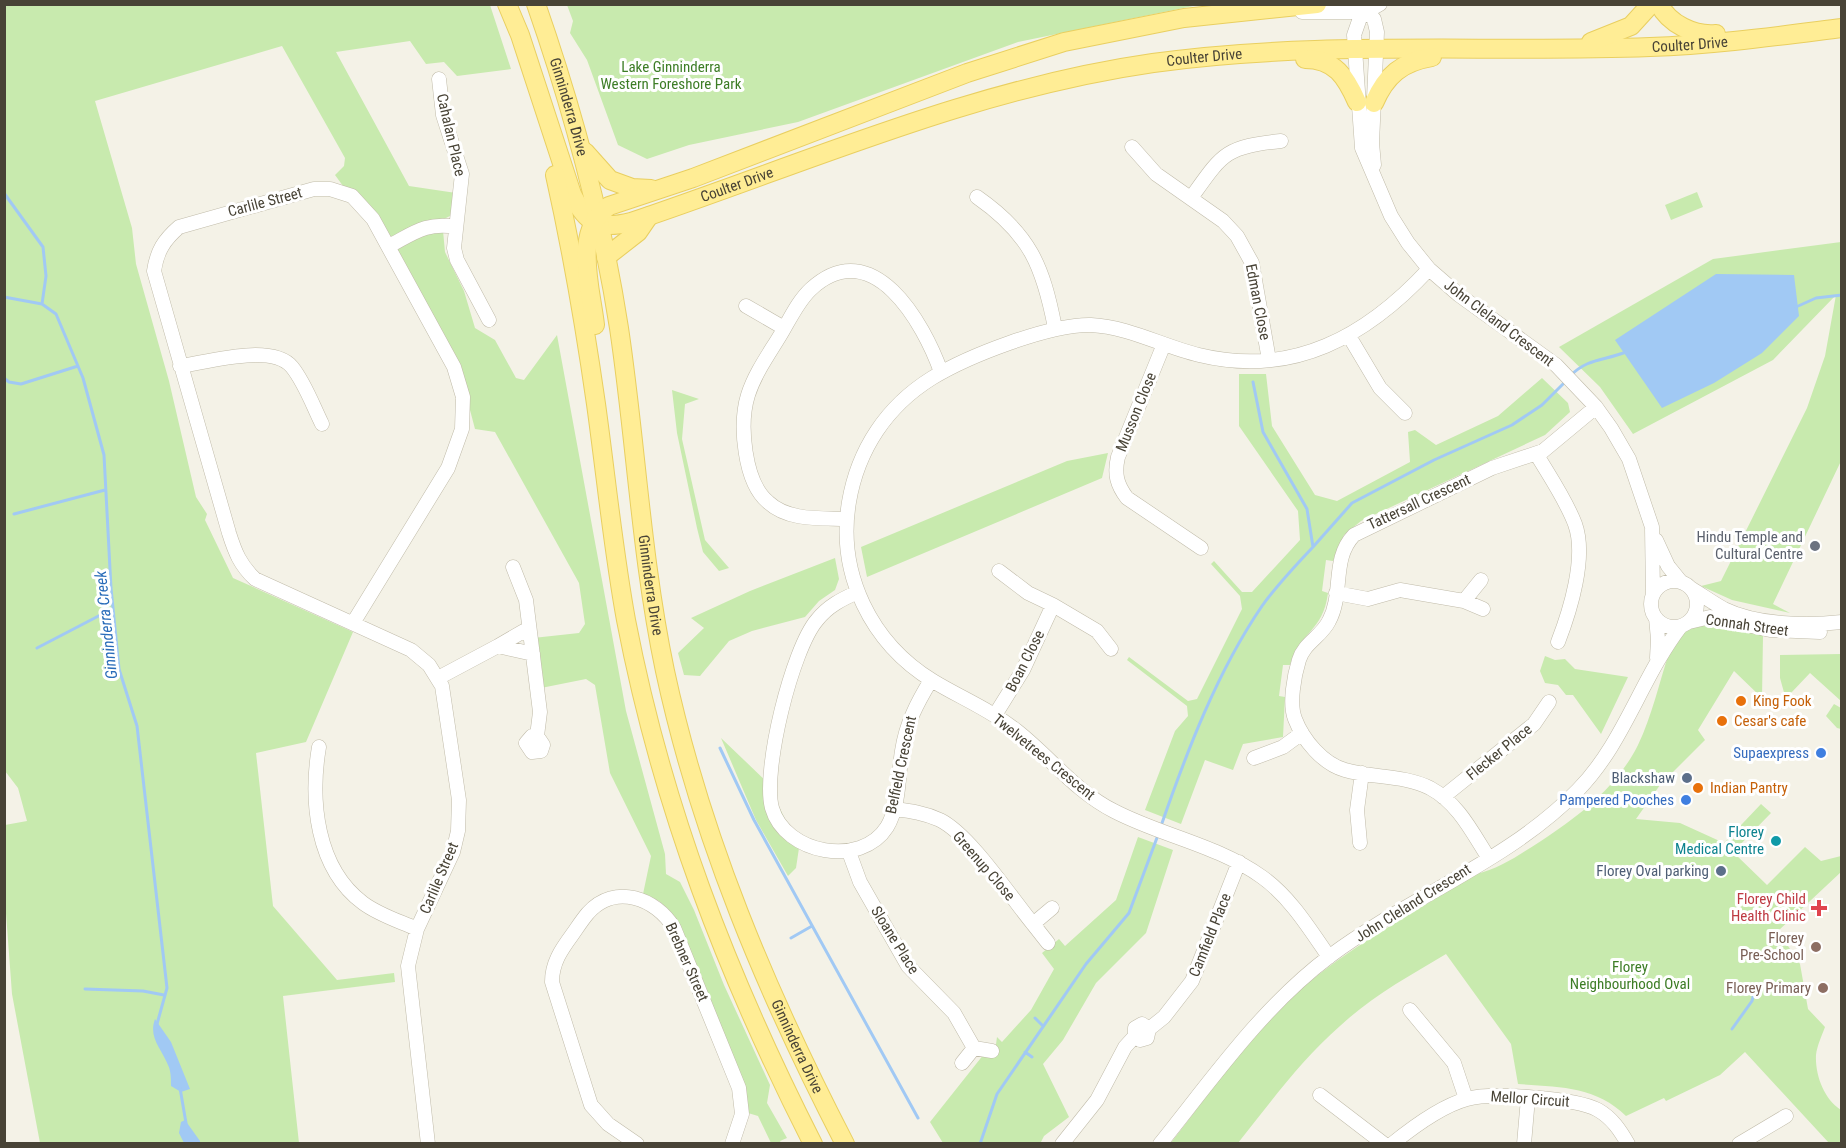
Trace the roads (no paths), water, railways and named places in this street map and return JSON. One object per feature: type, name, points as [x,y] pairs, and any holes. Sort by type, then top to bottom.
[{"type":"main road","name":"Ginninderra Drive","points":[[506,4],[520,35],[572,194],[593,219]]},
{"type":"main road","name":"Ginninderra Drive","points":[[506,4],[553,168],[567,229],[596,405],[626,621],[667,792],[694,876],[733,977],[813,1143]]},
{"type":"main road","name":"Ginninderra Drive","points":[[536,4],[581,149],[593,219],[606,257],[619,329],[641,533],[657,628],[677,722],[708,826],[745,932],[784,1023],[845,1143]]},
{"type":"main road","name":"Coulter Drive","points":[[1317,4],[1184,18],[1073,41],[967,73],[609,206],[593,219],[613,227],[948,110],[1070,78],[1165,62],[1268,52],[1653,47],[1791,35],[1842,28]]},
{"type":"main road","points":[[1566,48],[1608,37],[1631,26],[1651,4]]},
{"type":"main road","points":[[1659,4],[1669,18],[1684,29],[1708,35],[1774,29],[1791,35]]},
{"type":"main road","points":[[1268,52],[1282,58],[1323,60],[1347,78],[1365,102],[1399,67],[1414,60],[1456,49]]},
{"type":"main road","points":[[581,149],[610,180],[632,188],[656,190]]},
{"type":"main road","points":[[606,257],[638,232],[649,216]]},
{"type":"main road","points":[[593,219],[587,246],[600,377],[596,405]]},
{"type":"street","points":[[1289,6],[1303,12],[1366,12],[1380,4]]},
{"type":"street","name":"John Cleland Crescent","points":[[1365,102],[1355,50],[1357,23],[1366,12],[1374,19],[1376,50],[1365,102],[1362,148],[1391,216],[1408,243],[1429,269],[1459,295],[1556,365],[1596,406],[1629,459],[1642,492],[1654,536],[1668,566],[1686,585]]},
{"type":"street","name":"Cahalan Place","points":[[439,79],[443,114],[462,174],[454,248],[457,260],[489,320]]},
{"type":"street","points":[[1191,198],[1214,166],[1227,153],[1250,144],[1281,141]]},
{"type":"street","name":"Edman Close","points":[[1132,147],[1156,174],[1223,221],[1237,236],[1248,254],[1257,283],[1269,360]]},
{"type":"street","name":"Carlile Street","points":[[353,623],[448,468],[457,449],[463,418],[463,397],[454,367],[389,246],[364,206],[352,196],[330,189],[306,190],[179,227],[163,243],[154,271],[236,557],[244,569],[255,579],[411,650],[429,665],[438,678],[446,704],[459,821],[453,852],[417,929],[409,957],[409,986],[428,1143]]},
{"type":"street","points":[[977,197],[1002,215],[1038,261],[1045,280],[1055,328]]},
{"type":"street","points":[[389,246],[425,227],[439,224],[456,227]]},
{"type":"street","name":"Twelvetrees Crescent","points":[[1329,957],[1292,905],[1273,886],[1239,862],[1160,831],[1101,804],[995,715],[931,680],[901,657],[881,636],[858,592],[847,548],[846,519],[857,467],[879,427],[903,399],[941,372],[1029,336],[1055,328],[1090,325],[1113,328],[1200,355],[1227,360],[1269,360],[1310,351],[1349,336],[1392,307],[1429,269]]},
{"type":"street","points":[[846,519],[787,513],[767,502],[751,478],[744,418],[747,401],[757,375],[800,302],[823,280],[845,273],[874,276],[894,291],[917,318],[941,372]]},
{"type":"street","points":[[746,306],[784,328]]},
{"type":"street","points":[[1349,336],[1380,388],[1405,413]]},
{"type":"street","name":"Musson Close","points":[[1164,344],[1118,457],[1116,477],[1127,498],[1201,548]]},
{"type":"street","points":[[180,366],[259,354],[282,358],[296,374],[322,424]]},
{"type":"street","name":"Tattersall Crescent","points":[[1488,858],[1464,820],[1443,797],[1412,782],[1333,766],[1322,758],[1295,719],[1292,705],[1298,661],[1304,649],[1329,622],[1343,550],[1360,531],[1492,468],[1537,455],[1561,439],[1596,406]]},
{"type":"street","points":[[1537,455],[1569,510],[1577,532],[1578,557],[1570,610],[1558,642]]},
{"type":"street","name":"John Cleland Crescent","points":[[1653,595],[1654,536]]},
{"type":"street","points":[[513,567],[524,592],[533,654],[540,712],[537,736]]},
{"type":"street","points":[[999,571],[1028,593],[1097,631],[1111,649]]},
{"type":"street","points":[[1464,601],[1481,579]]},
{"type":"street","points":[[1668,581],[1686,585],[1697,605],[1685,624],[1663,625],[1651,610],[1653,595],[1660,585],[1668,581]]},
{"type":"street","name":"Connah Street","points":[[1686,585],[1724,609],[1738,614],[1785,622],[1842,622]]},
{"type":"street","points":[[1336,593],[1368,598],[1400,590],[1464,601],[1483,609]]},
{"type":"street","points":[[849,852],[829,850],[800,841],[787,832],[778,821],[772,807],[770,792],[776,736],[785,698],[807,634],[828,608],[858,592]]},
{"type":"street","name":"Boan Close","points":[[995,715],[1023,670],[1053,605]]},
{"type":"street","name":"Connah Street","points":[[1685,624],[1710,617],[1784,632],[1842,631]]},
{"type":"street","name":"John Cleland Crescent","points":[[1656,618],[1657,660]]},
{"type":"street","name":"John Cleland Crescent","points":[[1160,1143],[1256,1024],[1287,992],[1329,957],[1488,858],[1556,811],[1579,790],[1616,741],[1657,660],[1685,624]]},
{"type":"street","points":[[438,678],[529,628]]},
{"type":"street","points":[[498,646],[533,654]]},
{"type":"street","name":"Belfield Crescent","points":[[849,852],[875,839],[886,827],[895,809],[905,732],[912,713],[931,680]]},
{"type":"street","name":"Flecker Place","points":[[1443,797],[1534,724],[1549,702]]},
{"type":"street","points":[[1254,758],[1283,747],[1302,732]]},
{"type":"street","points":[[319,747],[314,777],[321,836],[332,866],[344,885],[363,903],[417,929]]},
{"type":"street","points":[[1360,843],[1357,810],[1362,773]]},
{"type":"street","name":"Greenup Close","points":[[895,809],[939,820],[962,836],[1048,944]]},
{"type":"street","name":"Sloane Place","points":[[849,852],[860,882],[908,966],[954,1013],[974,1048]]},
{"type":"street","name":"Camfield Place","points":[[1062,1143],[1097,1100],[1125,1047],[1135,1036],[1140,1040],[1146,1039],[1150,1035],[1149,1029],[1164,1017],[1192,981],[1239,862]]},
{"type":"street","name":"Brebner Street","points":[[637,1143],[608,1124],[591,1105],[552,982],[555,961],[561,949],[589,912],[607,900],[621,897],[635,897],[649,902],[666,915],[674,928],[739,1088],[742,1114],[732,1143]]},
{"type":"street","points":[[1033,924],[1052,908]]},
{"type":"street","points":[[1410,1010],[1454,1063],[1466,1099]]},
{"type":"street","points":[[962,1063],[974,1048],[992,1051]]},
{"type":"street","points":[[1320,1095],[1384,1143]]},
{"type":"street","name":"Mellor Circuit","points":[[1392,1143],[1448,1107],[1466,1099],[1486,1096],[1566,1101],[1591,1107],[1612,1120],[1628,1143]]},
{"type":"street","points":[[1524,1143],[1528,1098]]},
{"type":"street","points":[[1739,1143],[1786,1116]]},
{"type":"water","points":[[1716,274],[1794,275],[1799,316],[1762,353],[1714,383],[1662,408],[1615,340]]},
{"type":"water","points":[[155,1019],[171,1042],[190,1089],[181,1092],[171,1086],[169,1067],[154,1038]]},
{"type":"water","points":[[185,1120],[200,1143],[184,1143],[179,1133],[181,1122]]},
{"type":"waterway","name":"Ginninderra Creek","points":[[4,193],[43,247],[46,276],[42,304],[56,314],[83,378],[104,455],[111,588],[119,669],[137,726],[167,988],[157,1024]]},
{"type":"waterway","points":[[1796,307],[1816,298],[1842,295]]},
{"type":"waterway","points":[[4,297],[42,304]]},
{"type":"waterway","points":[[1570,376],[1583,366],[1626,352]]},
{"type":"waterway","points":[[4,378],[9,382],[21,384],[78,366]]},
{"type":"waterway","points":[[1313,547],[1352,503],[1434,460],[1512,425],[1542,405],[1566,381]]},
{"type":"waterway","points":[[1161,826],[1204,713],[1231,658],[1262,606],[1313,547],[1307,509],[1263,432],[1253,382]]},
{"type":"waterway","points":[[14,514],[105,490]]},
{"type":"waterway","points":[[37,648],[112,609]]},
{"type":"waterway","points":[[720,748],[754,820],[918,1118]]},
{"type":"waterway","points":[[980,1144],[997,1094],[1086,964],[1129,913],[1158,835]]},
{"type":"waterway","points":[[791,938],[812,926]]},
{"type":"waterway","points":[[1732,1029],[1752,1001],[1756,985]]},
{"type":"waterway","points":[[85,989],[143,991],[164,995]]},
{"type":"waterway","points":[[1035,1018],[1042,1025]]},
{"type":"waterway","points":[[1025,1052],[1032,1057]]},
{"type":"waterway","name":"Ginninderra Creek","points":[[180,1088],[186,1123]]},
{"type":"place","name":"Hindu Temple and Cultural Centre","points":[[1815,546]]},
{"type":"place","name":"King Fook","points":[[1741,701]]},
{"type":"place","name":"Cesar's cafe","points":[[1722,721]]},
{"type":"place","name":"Supaexpress","points":[[1821,753]]},
{"type":"place","name":"Blackshaw","points":[[1687,778]]},
{"type":"place","name":"Indian Pantry","points":[[1698,788]]},
{"type":"place","name":"Pampered Pooches","points":[[1686,800]]},
{"type":"place","name":"Florey Medical Centre","points":[[1776,841]]},
{"type":"place","name":"Florey Oval parking","points":[[1721,871]]},
{"type":"place","name":"Florey Child Health Clinic","points":[[1819,908]]},
{"type":"place","name":"Florey Pre-School","points":[[1816,947]]},
{"type":"place","name":"Florey Primary","points":[[1823,988]]},
{"type":"park label","name":"Lake Ginninderra Western Foreshore Park","points":[[671,76]]},
{"type":"park label","name":"Florey Neighbourhood Oval","points":[[1630,976]]}]
